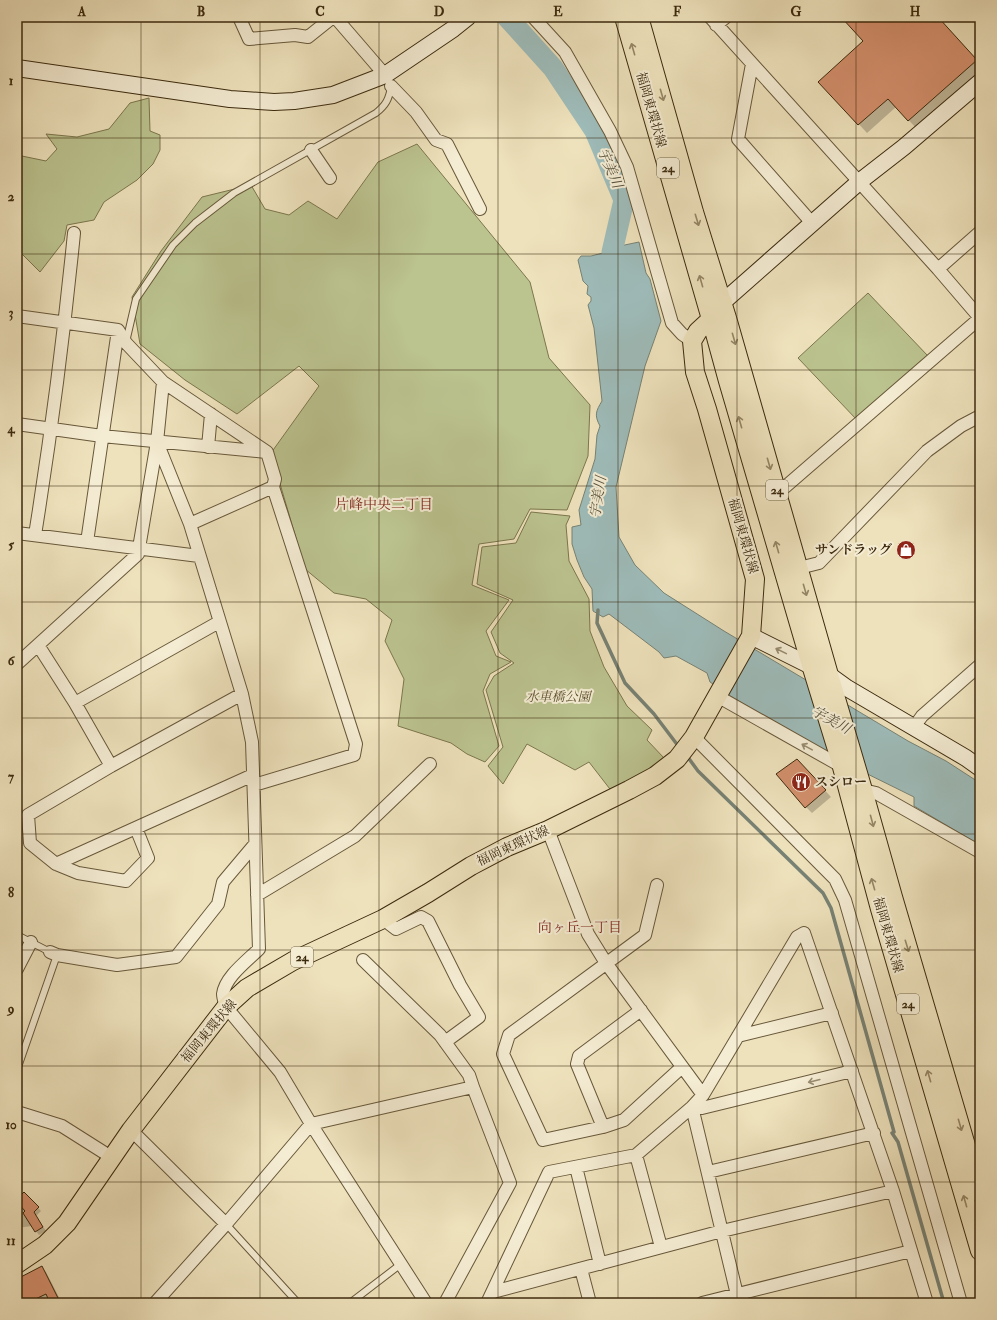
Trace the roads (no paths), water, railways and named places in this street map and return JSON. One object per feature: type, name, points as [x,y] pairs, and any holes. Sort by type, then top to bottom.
[{"type":"main road","name":"福岡東環状線","points":[[624,17],[728,380],[821,672]]},
{"type":"main road","name":"福岡東環状線","points":[[639,17],[694,212],[723,302],[799,568],[821,672]]},
{"type":"main road","points":[[692,341],[698,331],[711,319],[723,302]]},
{"type":"main road","name":"福岡東環状線","points":[[17,1264],[45,1245],[67,1223],[131,1130],[226,1007],[247,988],[294,961],[382,919],[507,847],[548,830],[655,776],[677,759],[691,739],[750,640],[755,579],[707,409],[695,372],[692,341]]},
{"type":"main road","name":"24","points":[[821,672],[846,764]]},
{"type":"main road","name":"24","points":[[821,672],[846,764]]},
{"type":"main road","name":"福岡東環状線","points":[[846,764],[863,790],[980,1193]]},
{"type":"main road","name":"福岡東環状線","points":[[846,764],[882,916],[980,1252]]},
{"type":"street","points":[[239,17],[249,39],[295,35],[308,37],[334,17],[416,112],[436,140],[447,144],[480,209]]},
{"type":"street","points":[[17,68],[230,99],[274,102],[294,101],[334,94],[388,81],[468,17]]},
{"type":"street","points":[[533,17],[565,52],[610,132],[627,167],[672,323],[682,334],[692,341]]},
{"type":"street","points":[[718,20],[752,64],[938,269],[980,318],[785,487],[776,490]]},
{"type":"street","points":[[752,64],[738,139],[812,224]]},
{"type":"street","points":[[723,302],[859,182],[904,147],[980,82]]},
{"type":"street","points":[[311,150],[330,178]]},
{"type":"street","points":[[938,269],[980,232]]},
{"type":"street","points":[[35,535],[52,429],[66,323],[74,233]]},
{"type":"street","points":[[17,316],[118,330]]},
{"type":"street","points":[[56,864],[136,828],[254,780],[354,755],[356,744],[273,487],[275,479],[267,452],[163,382],[126,343],[118,330]]},
{"type":"street","points":[[87,542],[118,330]]},
{"type":"street","points":[[17,664],[138,554],[157,442],[163,382]]},
{"type":"street","points":[[208,447],[211,414]]},
{"type":"street","points":[[799,568],[819,563],[927,451],[961,426],[980,416]]},
{"type":"street","points":[[17,424],[102,436],[267,452]]},
{"type":"street","points":[[157,442],[190,524],[242,694],[252,742],[259,949],[238,968],[228,982],[223,996],[226,1007],[280,1072],[311,1124],[426,1303]]},
{"type":"street","points":[[190,524],[273,487]]},
{"type":"street","points":[[17,533],[199,556]]},
{"type":"street","points":[[75,703],[220,622]]},
{"type":"street","points":[[750,640],[821,672],[980,768]]},
{"type":"street","points":[[38,645],[75,703],[111,766]]},
{"type":"street","points":[[914,727],[922,716],[980,665]]},
{"type":"street","points":[[136,828],[148,858],[126,881],[78,874],[56,864],[30,843],[28,815],[111,766],[242,694]]},
{"type":"street","points":[[718,694],[846,764]]},
{"type":"street","points":[[691,739],[835,879],[845,900],[961,1303]]},
{"type":"street","points":[[257,895],[355,836],[430,764]]},
{"type":"street","points":[[863,790],[876,793],[980,852]]},
{"type":"street","points":[[548,830],[588,934],[606,963],[703,1095]]},
{"type":"street","points":[[53,954],[117,965],[176,957],[218,904],[223,882],[255,844]]},
{"type":"street","points":[[657,885],[645,934],[509,1034],[503,1054],[544,1140],[603,1127],[624,1120],[682,1067]]},
{"type":"street","points":[[382,919],[396,929],[421,917],[428,921],[460,985],[479,1017],[445,1042]]},
{"type":"street","points":[[487,1303],[494,1292],[549,1172],[636,1155],[692,1107],[703,1095],[797,937],[804,933],[874,1133],[893,1191],[926,1303]]},
{"type":"street","points":[[17,969],[31,942]]},
{"type":"street","points":[[362,960],[440,1036],[469,1075],[510,1183],[445,1303]]},
{"type":"street","points":[[603,1127],[576,1064],[579,1056],[641,1010]]},
{"type":"street","points":[[738,1036],[832,1013]]},
{"type":"street","points":[[692,1107],[702,1108],[852,1071]]},
{"type":"street","points":[[156,1303],[226,1224],[311,1124],[473,1087]]},
{"type":"street","points":[[692,1107],[738,1298]]},
{"type":"street","points":[[17,1112],[62,1126],[111,1157]]},
{"type":"street","points":[[131,1130],[226,1224]]},
{"type":"street","points":[[708,1172],[874,1133]]},
{"type":"street","points":[[636,1155],[661,1247]]},
{"type":"street","points":[[576,1167],[600,1264]]},
{"type":"street","points":[[494,1292],[722,1231],[893,1191]]},
{"type":"street","points":[[702,1303],[738,1298],[911,1250]]},
{"type":"street","points":[[581,1269],[590,1303]]},
{"type":"lane","points":[[126,343],[136,299],[173,245],[195,222],[234,193],[376,114],[385,106],[390,96],[388,81]]},
{"type":"lane","points":[[17,935],[53,954],[17,1070]]},
{"type":"lane","points":[[226,1224],[298,1303]]},
{"type":"lane","points":[[350,1303],[401,1264]]},
{"type":"water","points":[[639,242],[646,273],[650,279],[661,321],[645,366],[616,487],[619,537],[635,565],[664,593],[724,631],[908,741],[946,761],[980,783],[980,845],[914,806],[914,797],[821,751],[710,682],[707,673],[676,656],[664,658],[659,652],[609,614],[603,617],[593,611],[592,589],[584,577],[572,544],[572,527],[581,525],[579,510],[595,459],[597,435],[600,426],[596,413],[602,401],[594,328],[588,305],[591,301],[591,297],[587,294],[588,286],[583,281],[578,260],[581,256],[591,256],[620,246]]},
{"type":"waterway","name":"宇美川","points":[[507,17],[553,68],[595,131],[624,200],[612,252],[613,277]]},
{"type":"waterway","points":[[598,610],[597,623],[625,683],[654,714],[679,747]]},
{"type":"waterway","points":[[687,756],[698,771],[823,893],[831,908],[894,1132],[892,1133],[898,1142],[944,1303]]},
{"type":"place","name":"サンドラッグ","points":[[906,550]]},
{"type":"place","name":"スシロー","points":[[801,782]]},
{"type":"district","name":"片峰中央二丁目","points":[[384,504]]},
{"type":"district","name":"向ヶ丘一丁目","points":[[580,927]]},
{"type":"park label","name":"水車橋公園","points":[[558,697]]}]
